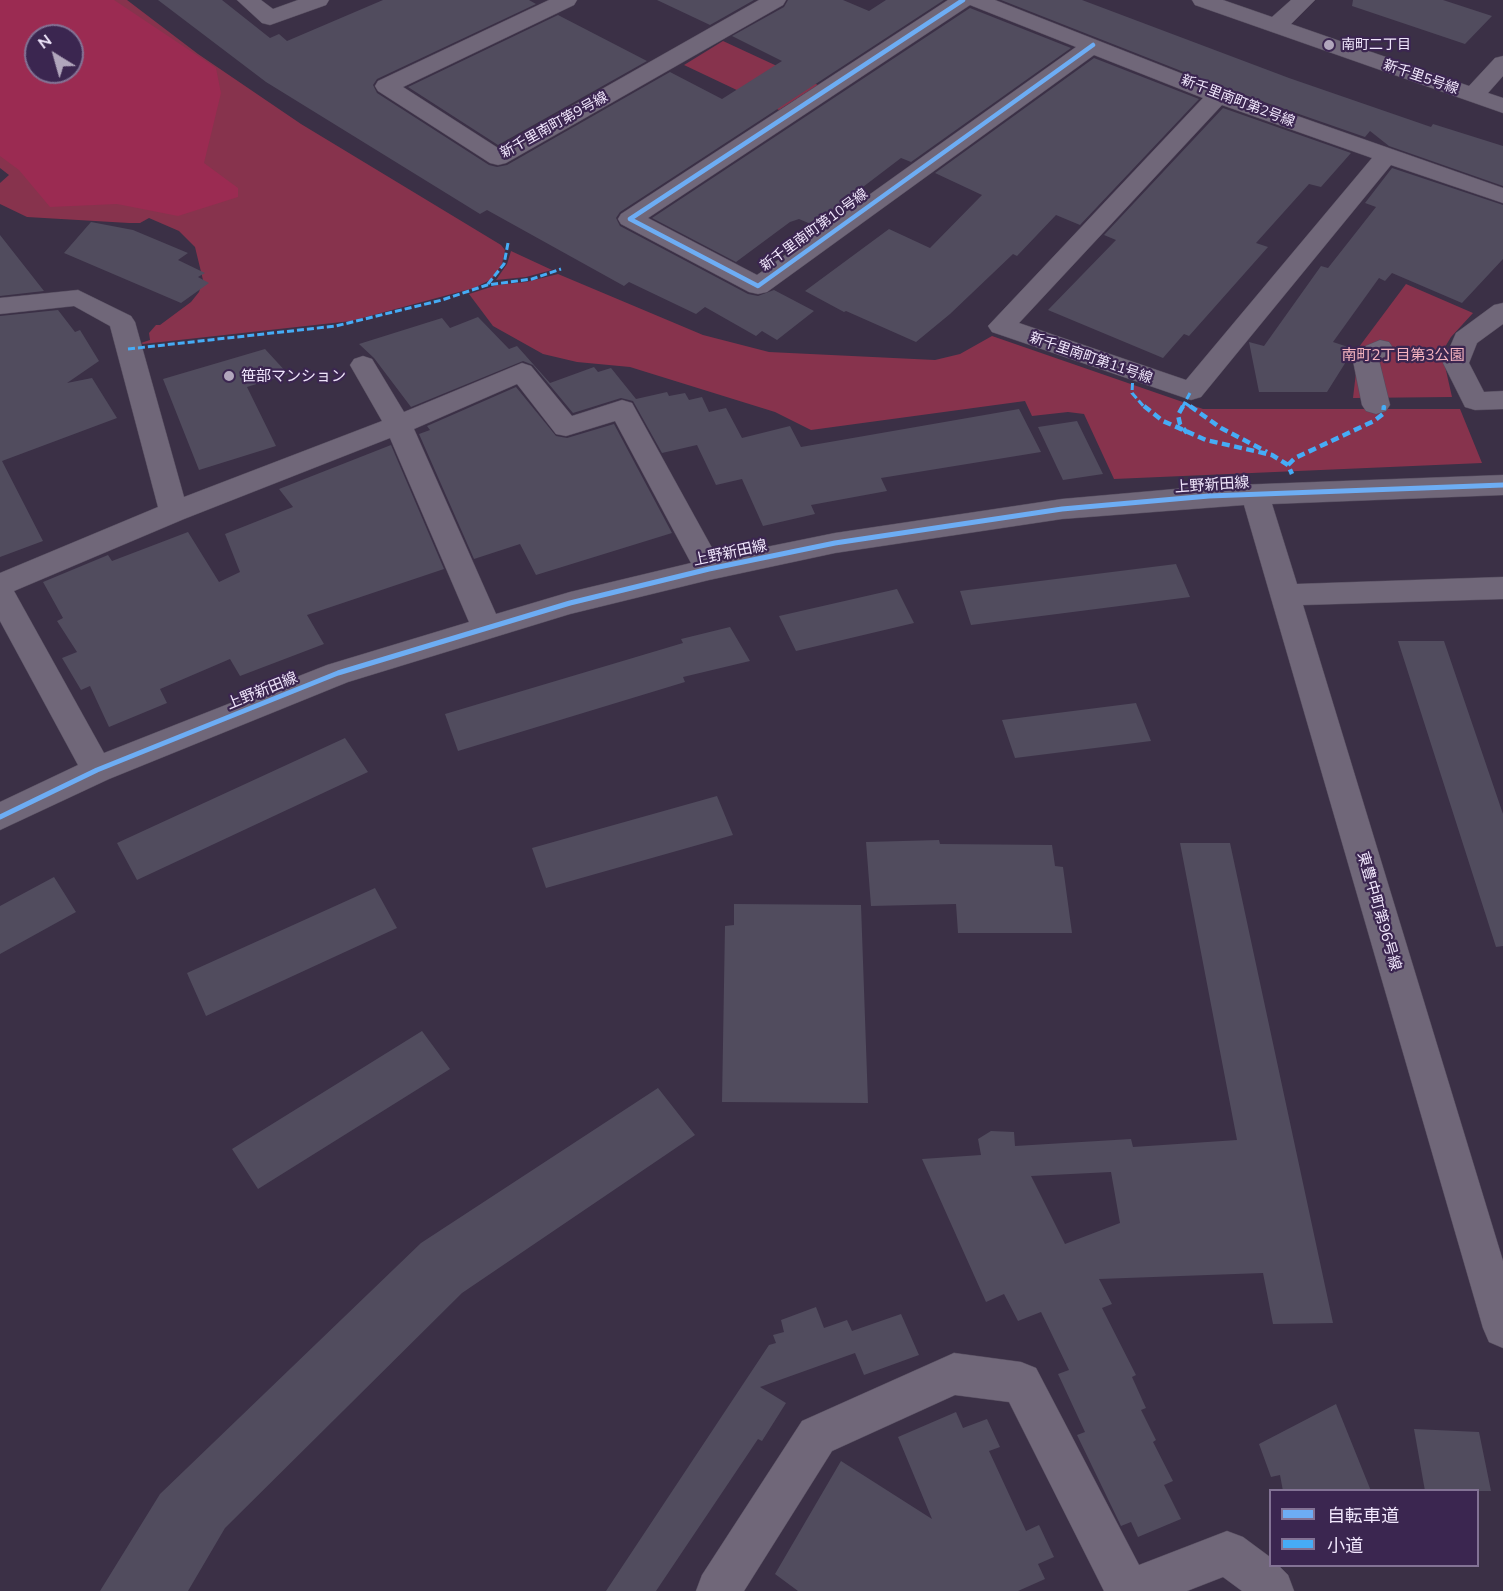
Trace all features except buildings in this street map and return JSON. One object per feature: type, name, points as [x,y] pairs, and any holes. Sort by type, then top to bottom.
[{"type":"street","points":[[248,0],[270,18],[318,0]]},
{"type":"street","name":"新千里南町第9号線","points":[[566,0],[386,86],[498,158],[775,0]]},
{"type":"street","name":"新千里南町第10号線","points":[[963,0],[630,219],[758,286],[1093,45]]},
{"type":"street","name":"新千里南町第2号線","points":[[976,0],[1218,96],[1503,196]]},
{"type":"street","name":"新千里5号線","points":[[1203,0],[1503,106]]},
{"type":"street","points":[[1275,26],[1304,0]]},
{"type":"street","points":[[1473,96],[1503,63]]},
{"type":"street","name":"新千里南町第11号線","points":[[1218,96],[1001,326],[1191,392],[1387,155]]},
{"type":"street","points":[[0,306],[78,298],[122,322],[174,512]]},
{"type":"street","points":[[1503,311],[1465,339],[1456,363],[1475,402],[1503,400]]},
{"type":"street","points":[[1376,405],[1366,374],[1365,356],[1380,348]]},
{"type":"street","points":[[363,365],[398,425],[487,627]]},
{"type":"street","points":[[0,585],[174,512],[398,425],[522,372],[566,427],[622,409],[709,569]]},
{"type":"street","name":"上野新田線","points":[[0,817],[97,770],[338,673],[570,603],[709,569],[835,543],[1062,509],[1255,494],[1503,485]]},
{"type":"street","name":"東豊中町第96号線","points":[[1255,494],[1503,1328]]},
{"type":"street","points":[[1285,595],[1503,588]]},
{"type":"street","points":[[0,593],[97,770]]},
{"type":"street","points":[[718,1591],[817,1436],[954,1374],[1021,1383],[1129,1591],[1227,1553],[1259,1576],[1272,1591]]},
{"type":"green space","points":[[0,0],[127,0],[198,54],[301,124],[501,245],[505,250],[502,264],[492,279],[474,288],[351,321],[143,344],[141,343],[150,340],[149,333],[156,325],[160,325],[191,302],[199,292],[203,280],[195,247],[179,231],[149,218],[140,223],[129,223],[27,217],[0,204],[0,183],[9,175],[0,168]]},
{"type":"green space","points":[[723,41],[818,85],[779,110],[684,65]]},
{"type":"green space","points":[[511,251],[552,270],[526,277],[496,280],[507,264]]},
{"type":"green space","points":[[558,274],[703,335],[769,352],[935,360],[960,354],[992,336],[1203,409],[1460,409],[1482,463],[1114,479],[1084,414],[1068,412],[1032,416],[1025,401],[811,430],[775,412],[630,367],[577,362],[543,354],[493,326],[469,294],[497,285],[526,282]]},
{"type":"green space","name":"南町2丁目第3公園","points":[[1406,284],[1473,313],[1445,347],[1443,357],[1452,397],[1353,398],[1359,347]]},
{"type":"shaded area","points":[[0,0],[114,0],[216,68],[221,93],[204,163],[238,188],[238,197],[178,216],[117,204],[50,207],[19,170],[0,156]]},
{"type":"marked path","points":[[488,284],[504,264],[508,243]]},
{"type":"marked path","points":[[128,349],[336,326],[442,300],[487,285],[532,279],[561,269]]},
{"type":"marked path","points":[[1133,373],[1132,393],[1146,409],[1163,421],[1206,440],[1272,455],[1288,465],[1292,474]]},
{"type":"marked path","points":[[1187,433],[1180,424],[1178,415],[1191,391]]},
{"type":"marked path","points":[[1185,403],[1221,428],[1267,452]]},
{"type":"marked path","points":[[1288,465],[1295,458],[1374,421],[1383,414],[1384,405]]},
{"type":"cycle path","points":[[963,0],[630,219],[758,286],[1093,45]]},
{"type":"cycle path","points":[[0,817],[97,770],[338,673],[570,603],[709,569],[835,543],[1062,509],[1209,496],[1503,485]]},
{"type":"place","name":"南町二丁目","points":[[1329,45]]},
{"type":"place","name":"笹部マンション","points":[[229,376]]}]
